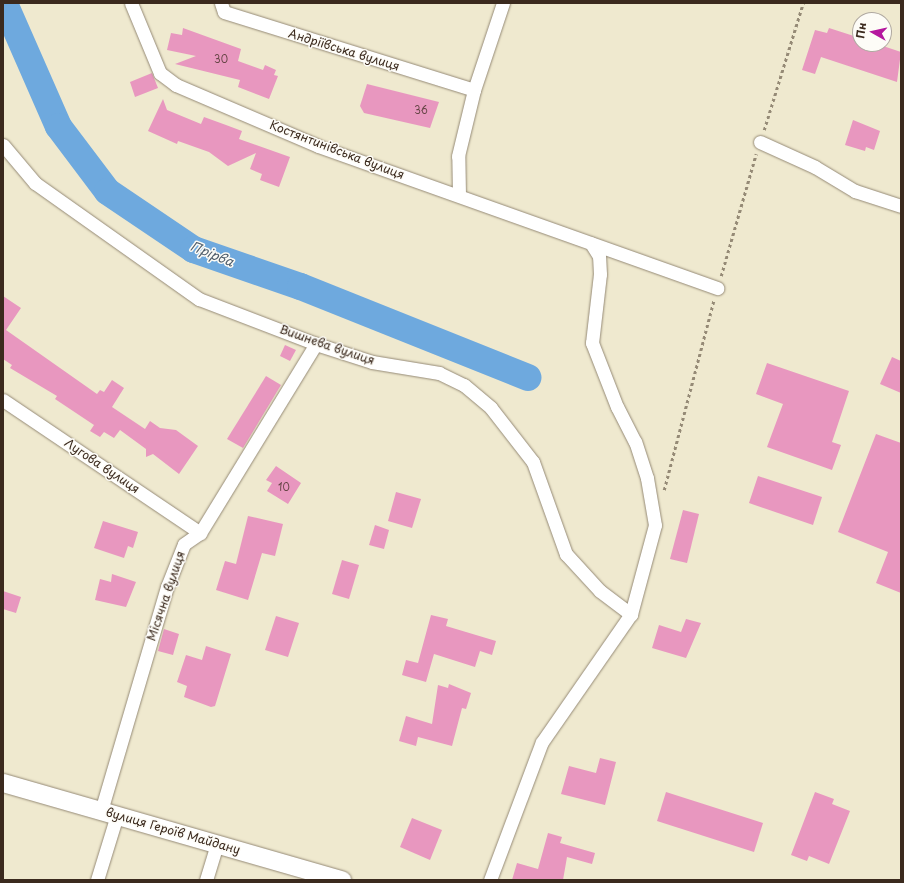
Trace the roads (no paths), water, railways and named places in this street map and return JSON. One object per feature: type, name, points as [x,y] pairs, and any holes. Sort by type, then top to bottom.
[{"type":"street","name":"Костянтинівська вулиця","points":[[131,3],[160,73],[176,85],[318,146],[717,288]]},
{"type":"street","name":"Андріївська вулиця","points":[[221,3],[224,12],[474,90]]},
{"type":"street","points":[[459,195],[458,156],[474,90],[503,3]]},
{"type":"street","points":[[760,142],[815,166],[856,191],[901,206]]},
{"type":"street","name":"Вишнева вулиця","points":[[3,145],[35,183],[199,299],[316,344],[372,362],[439,373],[464,385],[491,408],[533,462],[566,554],[600,591],[632,614]]},
{"type":"street","points":[[490,880],[542,742],[632,614],[655,526],[647,478],[635,442],[617,407],[592,343],[600,274],[598,256],[591,243]]},
{"type":"street","name":"Місячна вулиця","points":[[97,880],[109,813],[167,587],[184,544],[200,533],[316,344]]},
{"type":"street","name":"Лугова вулиця","points":[[3,400],[200,533]]},
{"type":"street","name":"вулиця Героїв Майдану","points":[[3,782],[342,880]]},
{"type":"street","points":[[206,880],[217,844]]},
{"type":"waterway","name":"Прірва","points":[[4,3],[58,126],[107,191],[193,249],[300,286],[527,377]]}]
